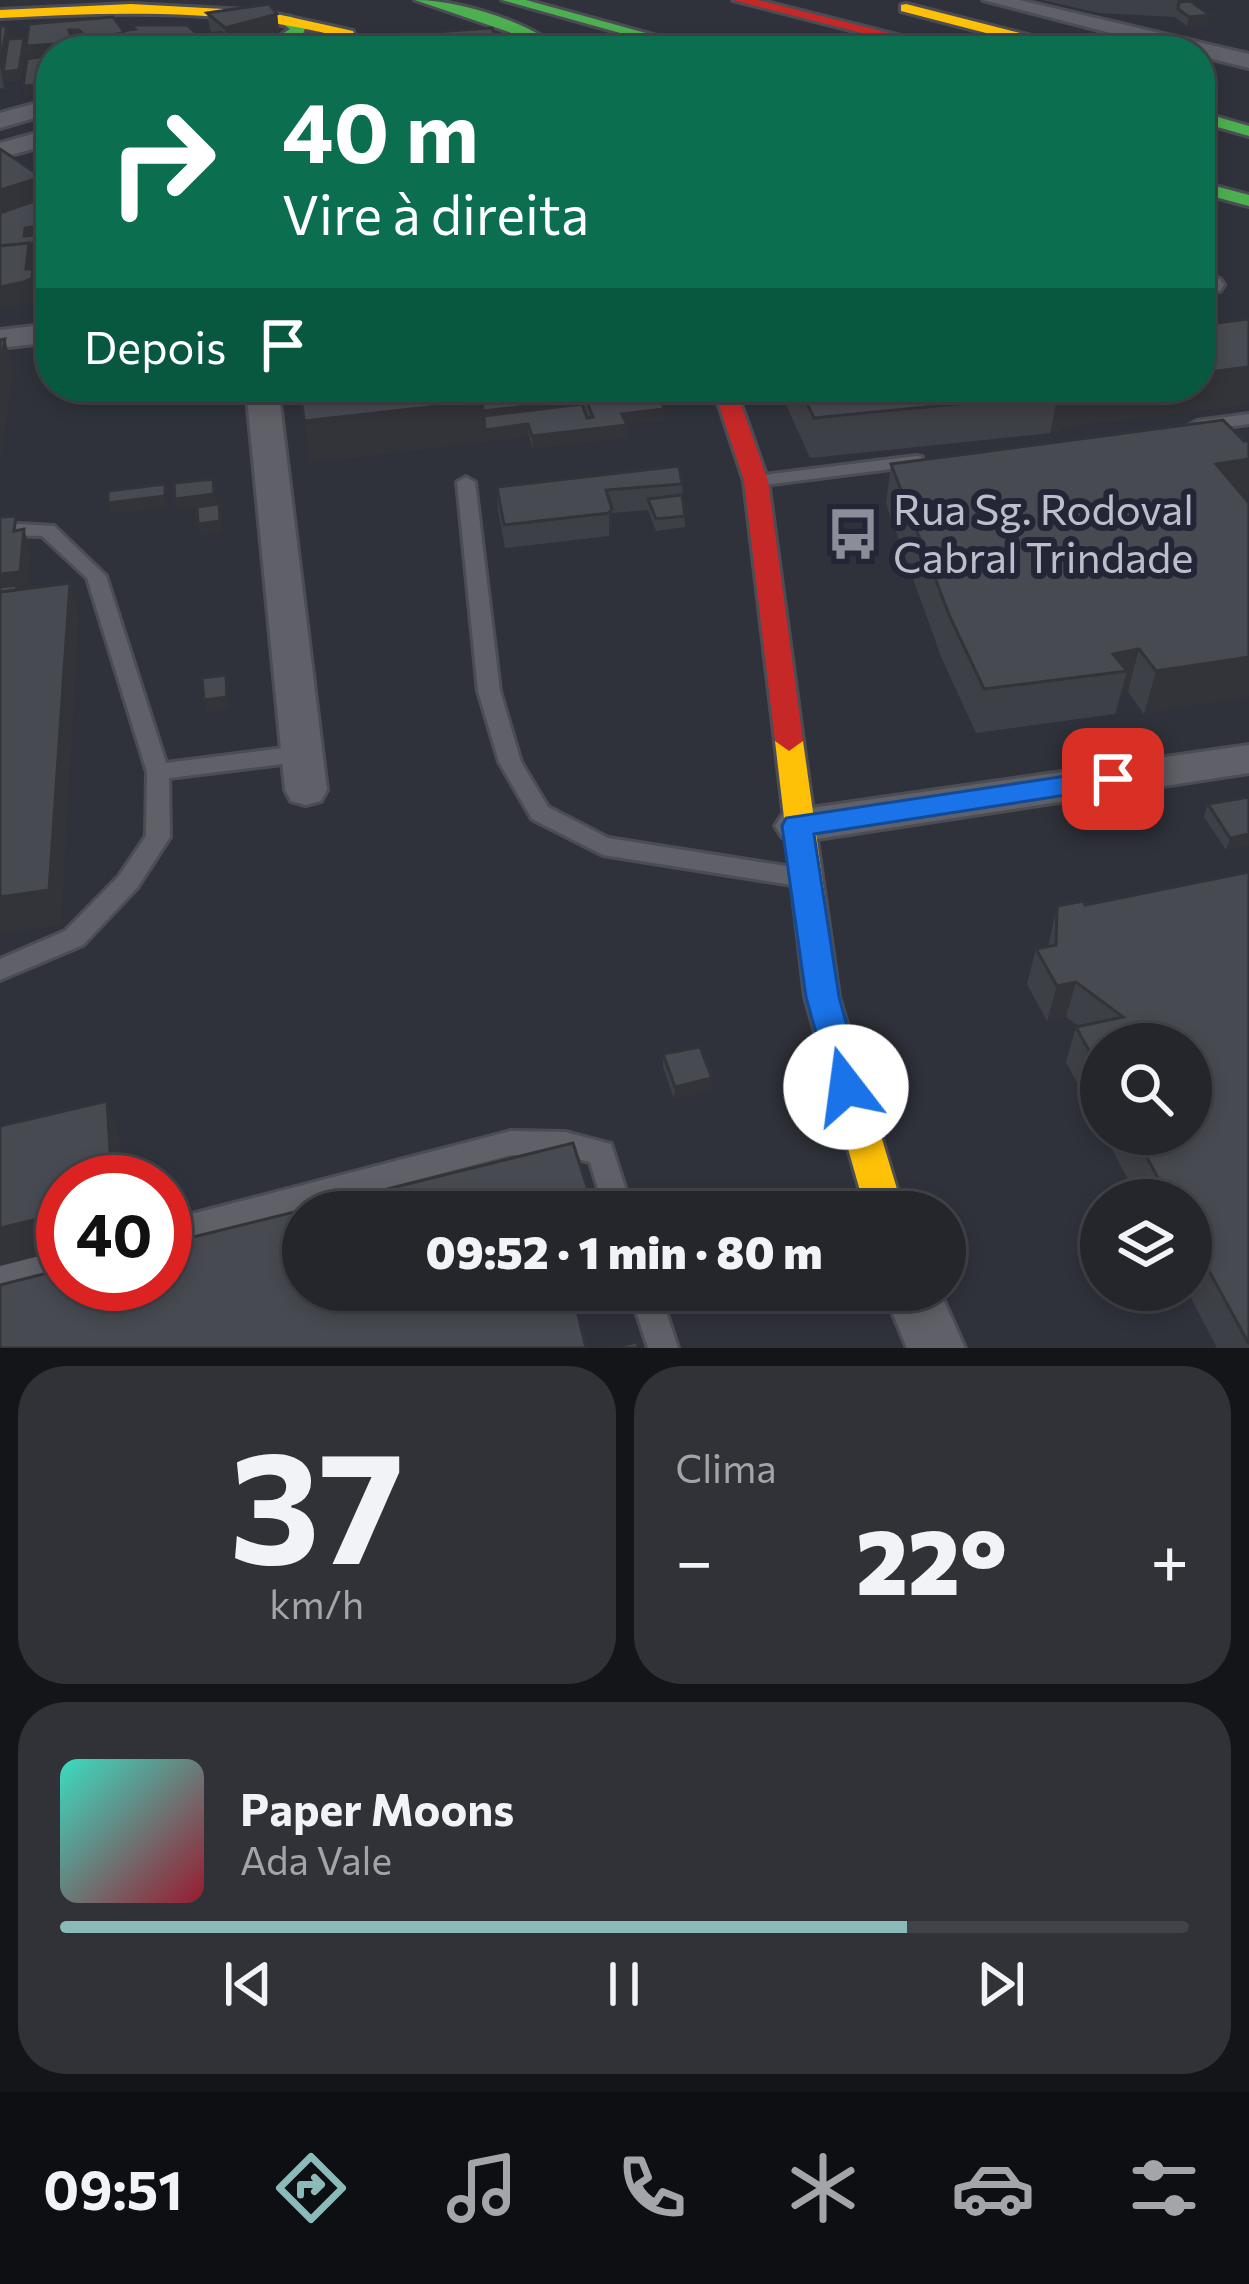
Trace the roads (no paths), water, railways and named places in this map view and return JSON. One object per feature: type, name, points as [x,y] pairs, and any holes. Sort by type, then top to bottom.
[{"type":"main road","points":[[422,0],[528,36]]},
{"type":"main road","points":[[509,0],[646,36]]},
{"type":"main road","points":[[740,0],[890,36]]},
{"type":"main road","points":[[880,1],[1016,36]]},
{"type":"main road","points":[[0,34],[256,2],[308,11],[348,36]]},
{"type":"main road","points":[[0,14],[189,11],[266,16],[295,24],[295,36]]},
{"type":"main road","points":[[714,17],[785,36]]},
{"type":"main road","points":[[1215,122],[1249,130]]},
{"type":"main road","points":[[1215,191],[1249,201]]},
{"type":"main road","points":[[729,402],[755,481],[822,997],[879,1191]]},
{"type":"street","points":[[993,0],[1145,36]]},
{"type":"street","points":[[1215,53],[1246,60]]},
{"type":"street","points":[[0,121],[36,110]]},
{"type":"street","points":[[0,151],[36,140]]},
{"type":"street","points":[[0,339],[36,335]]},
{"type":"street","points":[[264,402],[303,772]]},
{"type":"street","points":[[797,826],[1249,759]]},
{"type":"street","points":[[920,1311],[936,1348]]},
{"type":"lane","points":[[1178,428],[1249,419]]},
{"type":"lane","points":[[755,481],[944,458]]},
{"type":"lane","points":[[466,482],[489,691],[510,762],[541,813],[603,846],[805,878]]},
{"type":"lane","points":[[0,529],[47,530],[96,576],[158,772],[158,837],[128,882],[74,938],[0,970]]},
{"type":"lane","points":[[158,772],[303,772]]},
{"type":"lane","points":[[328,1191],[511,1143],[565,1144],[601,1153],[613,1191]]},
{"type":"lane","points":[[192,1227],[282,1203]]},
{"type":"lane","points":[[0,1277],[36,1267]]},
{"type":"lane","points":[[651,1311],[663,1348]]},
{"type":"place","name":"Rua Sg. Rodoval Cabral Trindade","points":[[853,534]]}]
